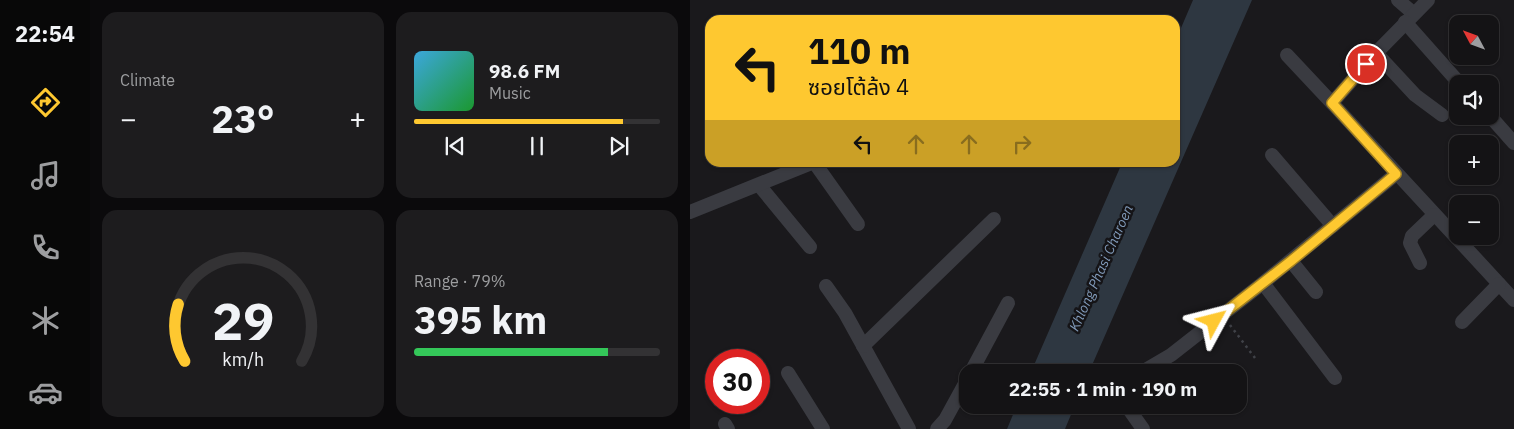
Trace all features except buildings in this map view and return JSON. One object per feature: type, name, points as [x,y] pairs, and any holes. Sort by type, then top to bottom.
[{"type":"street","points":[[1398,0],[1409,18],[1453,75]]},
{"type":"street","points":[[1332,103],[1376,53],[1428,0]]},
{"type":"street","points":[[1376,53],[1415,95],[1442,114]]},
{"type":"street","points":[[1286,55],[1514,300]]},
{"type":"street","points":[[1498,125],[1514,143]]},
{"type":"street","points":[[1272,155],[1333,226]]},
{"type":"street","points":[[690,212],[802,167]]},
{"type":"street","points":[[818,167],[858,224]]},
{"type":"street","points":[[1156,364],[1171,355],[1291,261],[1396,174]]},
{"type":"street","points":[[759,185],[810,247]]},
{"type":"street","points":[[1420,263],[1410,243],[1412,236],[1434,215]]},
{"type":"street","points":[[863,346],[994,219]]},
{"type":"street","points":[[1291,261],[1316,292]]},
{"type":"street","points":[[1263,283],[1335,378]]},
{"type":"street","points":[[1462,322],[1499,284]]},
{"type":"street","points":[[826,286],[845,314],[909,429]]},
{"type":"street","points":[[975,364],[1008,303]]},
{"type":"street","points":[[788,373],[823,429]]},
{"type":"street","points":[[937,429],[945,420],[959,394]]},
{"type":"street","points":[[1132,414],[1142,429]]},
{"type":"path","points":[[1222,315],[1255,358]]},
{"type":"water","points":[[1193,0],[1252,0],[1180,164],[1180,30]]},
{"type":"water","name":"Khlong Phasi Charoen","points":[[1120,167],[1179,167],[1093,364],[1034,364]]},
{"type":"water","points":[[1013,414],[1071,414],[1065,429],[1007,429]]},
{"type":"route","points":[[1214,321],[1291,261],[1396,174],[1332,103],[1366,64]]}]
